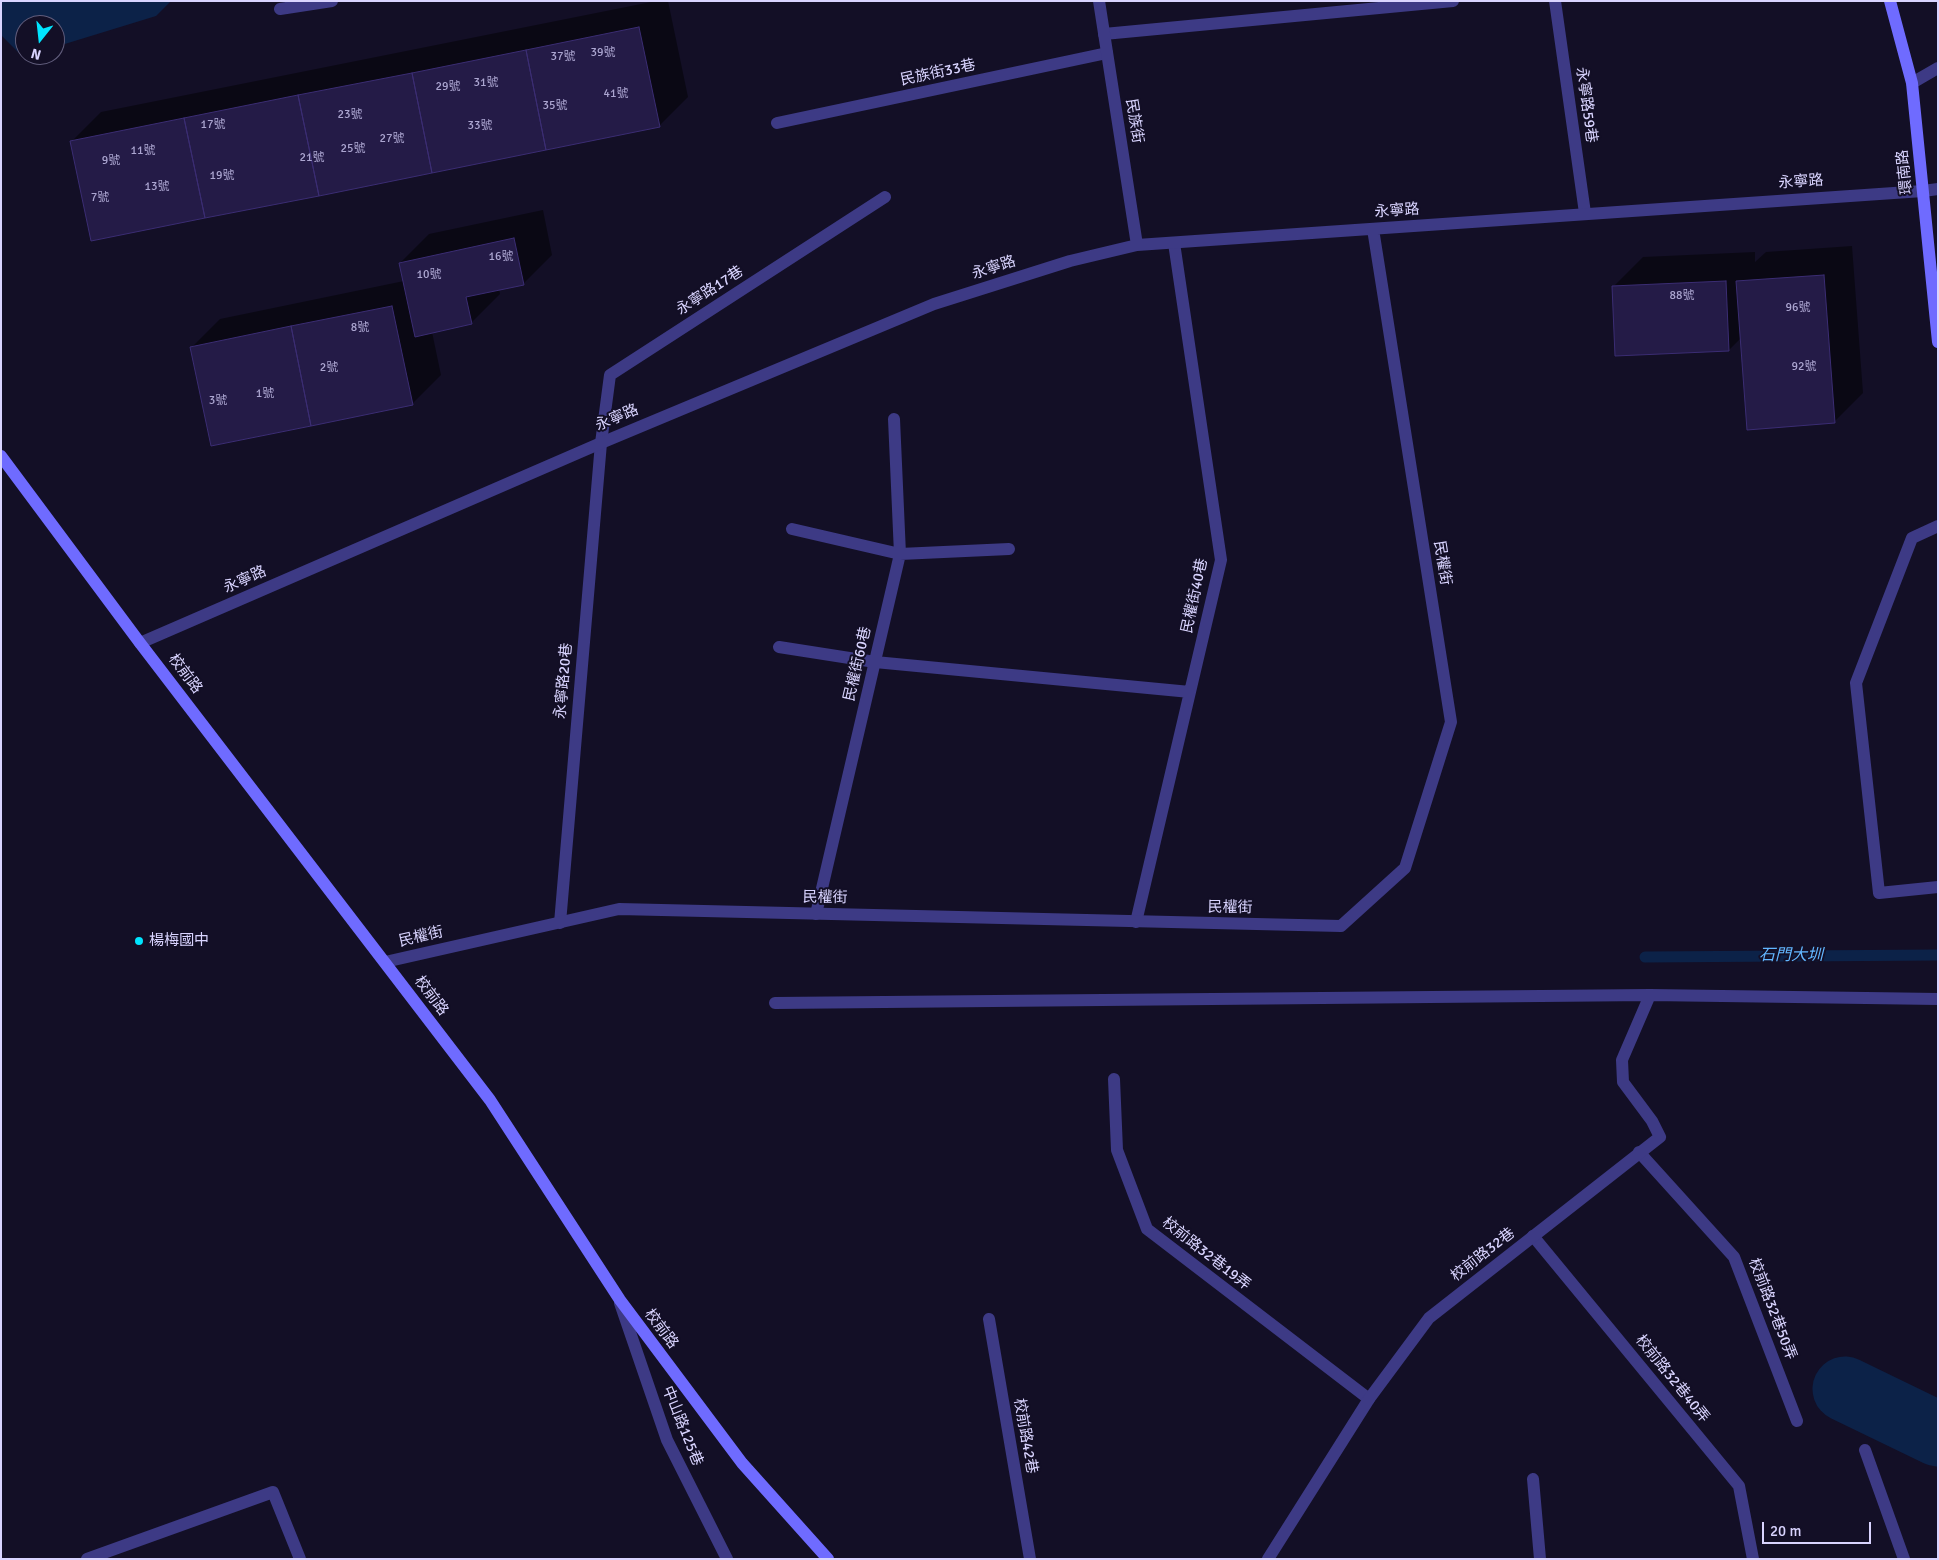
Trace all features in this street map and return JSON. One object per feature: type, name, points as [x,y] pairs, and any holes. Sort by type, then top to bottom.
[{"type":"street","points":[[280,9],[332,1]]},
{"type":"street","name":"民族街","points":[[1099,1],[1137,246]]},
{"type":"street","points":[[1104,34],[1453,1]]},
{"type":"street","name":"永寧路59巷","points":[[1555,1],[1585,213]]},
{"type":"street","name":"環南路","points":[[1890,1],[1912,83],[1938,342]]},
{"type":"street","name":"民族街33巷","points":[[777,124],[1107,54]]},
{"type":"street","points":[[1912,83],[1938,68]]},
{"type":"street","name":"永寧路","points":[[140,643],[601,442],[934,304],[1070,261],[1137,246],[1938,189]]},
{"type":"street","name":"永寧路17巷","points":[[601,442],[610,375],[885,197]]},
{"type":"street","name":"民權街","points":[[385,962],[619,909],[1342,926],[1406,868],[1451,722],[1373,229]]},
{"type":"street","name":"民權街40巷","points":[[1136,922],[1221,560],[1174,243]]},
{"type":"street","name":"民權街60巷","points":[[816,914],[900,554],[894,419]]},
{"type":"street","name":"永寧路20巷","points":[[560,922],[601,442]]},
{"type":"street","name":"校前路","points":[[1,456],[140,643],[490,1100],[620,1300],[742,1463],[828,1559]]},
{"type":"street","points":[[1938,526],[1912,538],[1856,683],[1879,893],[1938,887]]},
{"type":"street","points":[[792,529],[900,554],[1009,549]]},
{"type":"street","points":[[780,647],[875,662],[1190,692]]},
{"type":"street","points":[[775,1003],[1650,995],[1938,999]]},
{"type":"street","name":"校前路32巷","points":[[1268,1559],[1369,1399],[1429,1318],[1660,1137],[1652,1121],[1623,1082],[1622,1060],[1650,995]]},
{"type":"street","name":"校前路32巷19弄","points":[[1114,1080],[1117,1150],[1147,1229],[1369,1399]]},
{"type":"street","name":"校前路32巷50弄","points":[[1639,1152],[1734,1257],[1797,1421]]},
{"type":"street","name":"校前路32巷40弄","points":[[1533,1236],[1739,1486],[1754,1559]]},
{"type":"street","name":"中山路125巷","points":[[620,1300],[667,1440],[726,1559]]},
{"type":"street","name":"校前路42巷","points":[[989,1319],[1030,1559]]},
{"type":"street","points":[[1865,1450],[1904,1559]]},
{"type":"street","points":[[1533,1479],[1540,1559]]},
{"type":"street","points":[[87,1559],[273,1492],[300,1559]]},
{"type":"water","points":[[1,1],[171,1],[156,16],[65,44],[65,15],[15,15],[15,49],[1,35]]},
{"type":"building","points":[[639,27],[660,127],[546,150],[526,50]]},
{"type":"building","points":[[526,50],[546,150],[432,173],[412,73]]},
{"type":"building","points":[[412,73],[432,173],[319,196],[298,95]]},
{"type":"building","points":[[298,95],[319,196],[205,218],[184,118]]},
{"type":"building","points":[[184,118],[205,218],[91,241],[70,141]]},
{"type":"building","points":[[514,238],[524,285],[466,297],[472,324],[415,337],[399,263]]},
{"type":"building","points":[[1824,275],[1835,423],[1747,430],[1736,281]]},
{"type":"building","points":[[1726,281],[1729,351],[1615,356],[1612,286]]},
{"type":"building","points":[[392,306],[413,405],[311,426],[291,326]]},
{"type":"building","points":[[291,326],[311,426],[211,446],[190,347]]},
{"type":"waterway","name":"石門大圳","points":[[1645,957],[1938,955]]},
{"type":"waterway","points":[[1845,1389],[1938,1434]]},
{"type":"place","name":"楊梅國中","points":[[139,941]]}]
